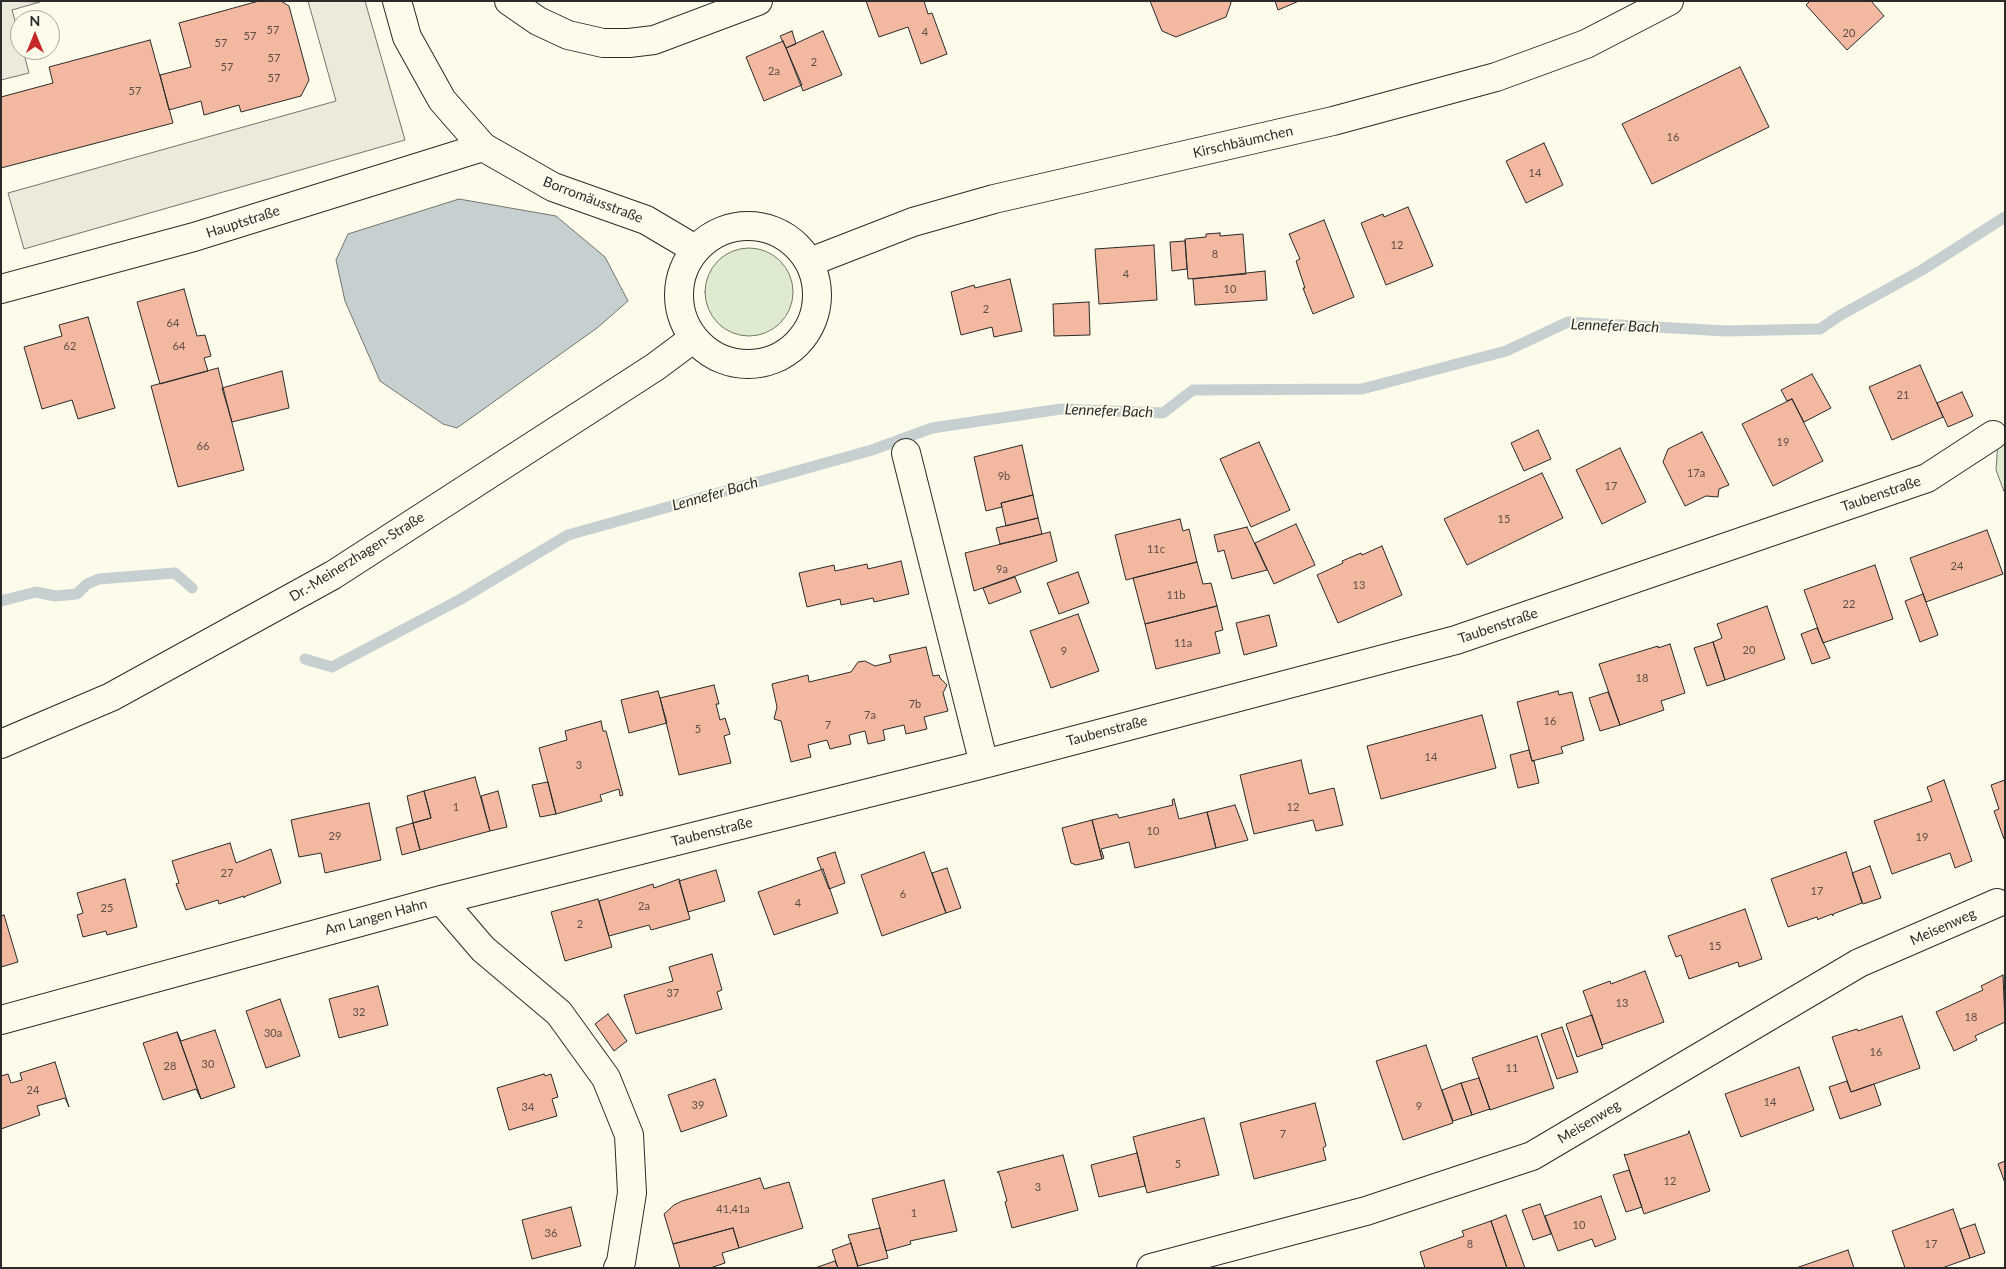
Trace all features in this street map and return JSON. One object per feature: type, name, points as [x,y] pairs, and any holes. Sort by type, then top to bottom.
[{"type":"street","name":"Borromäusstraße","points":[[397,1],[407,37],[442,100],[483,147],[554,187],[646,220],[695,249]]},
{"type":"street","points":[[509,1],[538,21],[568,35],[603,43],[629,43],[654,40],[758,1]]},
{"type":"street","name":"Kirschbäumchen","points":[[810,262],[913,222],[994,199],[1323,123],[1496,77],[1586,44],[1668,1]]},
{"type":"street","name":"Hauptstraße","points":[[1,289],[194,238],[483,147]]},
{"type":"street","points":[[742,225],[769,228],[793,241],[810,262],[816,281],[818,301],[813,322],[802,339],[787,353],[768,362],[748,364],[734,362],[709,352],[694,338],[682,317],[678,293],[683,269],[695,249],[717,233],[742,225]]},
{"type":"street","name":"Dr.-Meinerzhagen-Straße","points":[[1,744],[112,697],[333,575],[655,367],[694,338]]},
{"type":"street","name":"Taubenstraße","points":[[441,900],[984,764],[1456,640],[1927,478],[1993,435]]},
{"type":"street","points":[[906,453],[984,764]]},
{"type":"street","name":"Am Langen Hahn","points":[[1,1020],[441,900],[483,949],[558,1013],[606,1078],[629,1135],[632,1192],[621,1262],[618,1268]]},
{"type":"street","name":"Meisenweg","points":[[1151,1268],[1366,1211],[1532,1156],[1859,963],[1997,903]]},
{"type":"green space","points":[[749,248],[766,252],[780,261],[789,275],[793,292],[789,309],[780,323],[766,332],[749,336],[732,332],[718,323],[709,309],[705,292],[709,275],[718,261],[732,252]]},
{"type":"green space","points":[[2005,438],[2005,494],[1996,470],[1998,441]]},
{"type":"shaded area","points":[[1,1],[40,2],[10,10],[10,60],[26,60],[29,73],[1,80]]},
{"type":"shaded area","points":[[308,1],[365,1],[405,140],[24,249],[8,193],[336,101]]},
{"type":"shaded area","points":[[459,199],[556,216],[605,257],[628,301],[597,328],[457,428],[443,424],[380,381],[345,301],[336,260],[348,234]]},
{"type":"building","points":[[259,1],[281,1],[289,6],[309,80],[301,96],[241,112],[239,105],[204,115],[201,101],[169,110],[160,75],[191,67],[179,23]]},
{"type":"building","points":[[866,1],[924,1],[928,14],[932,13],[947,54],[921,64],[908,27],[879,37]]},
{"type":"building","points":[[1150,1],[1231,1],[1231,3],[1226,17],[1176,37],[1162,31]]},
{"type":"building","points":[[1275,1],[1299,1],[1278,10]]},
{"type":"building","points":[[1810,1],[1871,1],[1884,16],[1847,50],[1806,5]]},
{"type":"building","points":[[792,31],[796,44],[786,48],[780,36]]},
{"type":"building","points":[[823,31],[842,75],[803,91],[786,48]]},
{"type":"building","points":[[150,40],[173,123],[1,168],[1,97],[53,83],[49,67]]},
{"type":"building","points":[[783,41],[802,85],[764,101],[746,57]]},
{"type":"building","points":[[1740,67],[1769,127],[1652,184],[1622,124]]},
{"type":"building","points":[[1544,143],[1563,185],[1526,203],[1506,161]]},
{"type":"building","points":[[1408,207],[1433,266],[1386,285],[1361,223],[1383,214],[1384,217]]},
{"type":"building","points":[[1324,220],[1354,297],[1313,314],[1303,288],[1305,288],[1296,261],[1300,259],[1289,234]]},
{"type":"building","points":[[1220,233],[1220,236],[1243,234],[1246,274],[1188,279],[1185,239],[1206,237],[1206,234]]},
{"type":"building","points":[[1185,241],[1187,269],[1172,271],[1170,242]]},
{"type":"building","points":[[1154,245],[1157,300],[1099,304],[1095,249]]},
{"type":"building","points":[[1265,271],[1267,300],[1195,305],[1193,279]]},
{"type":"building","points":[[1010,279],[1022,331],[994,337],[992,327],[961,335],[951,292],[974,285],[975,288]]},
{"type":"building","points":[[184,289],[197,336],[205,335],[211,356],[204,358],[208,371],[160,384],[137,302]]},
{"type":"building","points":[[1089,302],[1090,335],[1054,336],[1053,304]]},
{"type":"building","points":[[88,317],[115,408],[78,419],[72,400],[42,409],[24,347],[62,336],[59,325]]},
{"type":"building","points":[[1920,365],[1943,417],[1892,440],[1869,387]]},
{"type":"building","points":[[218,368],[244,470],[178,487],[151,386]]},
{"type":"building","points":[[282,371],[289,408],[232,422],[222,388]]},
{"type":"building","points":[[1812,374],[1831,408],[1804,422],[1792,399],[1787,401],[1781,390]]},
{"type":"building","points":[[1962,392],[1973,416],[1948,427],[1937,403]]},
{"type":"building","points":[[1792,399],[1823,461],[1773,486],[1742,424]]},
{"type":"building","points":[[1538,430],[1551,459],[1524,471],[1511,443]]},
{"type":"building","points":[[1702,432],[1729,485],[1719,489],[1718,497],[1706,496],[1685,506],[1663,462],[1668,449]]},
{"type":"building","points":[[1259,442],[1290,510],[1251,527],[1220,459]]},
{"type":"building","points":[[1022,445],[1033,495],[1001,503],[1002,507],[986,511],[974,457]]},
{"type":"building","points":[[1620,448],[1646,502],[1602,524],[1576,470]]},
{"type":"building","points":[[1542,473],[1563,518],[1467,565],[1444,519]]},
{"type":"building","points":[[1033,495],[1038,518],[1006,526],[1001,503]]},
{"type":"building","points":[[1038,518],[1042,534],[1000,544],[996,528]]},
{"type":"building","points":[[1180,519],[1183,531],[1189,529],[1197,562],[1126,580],[1115,535]]},
{"type":"building","points":[[1296,524],[1315,565],[1274,584],[1255,543]]},
{"type":"building","points":[[1247,527],[1267,570],[1232,579],[1224,550],[1218,552],[1214,535]]},
{"type":"building","points":[[1987,530],[2003,574],[1926,602],[1910,558]]},
{"type":"building","points":[[1050,532],[1057,561],[974,591],[965,553]]},
{"type":"building","points":[[1382,546],[1402,595],[1338,623],[1317,575],[1343,563],[1342,561]]},
{"type":"building","points":[[901,561],[909,594],[874,602],[873,598],[841,605],[840,599],[807,607],[799,573],[834,565],[835,571],[867,564],[868,569]]},
{"type":"building","points":[[1197,562],[1203,584],[1211,583],[1217,606],[1145,624],[1133,578]]},
{"type":"building","points":[[1875,565],[1893,619],[1823,643],[1804,590]]},
{"type":"building","points":[[1078,572],[1089,603],[1059,614],[1047,583]]},
{"type":"building","points":[[1015,577],[1021,592],[989,604],[983,588]]},
{"type":"building","points":[[1923,594],[1938,635],[1920,642],[1905,601]]},
{"type":"building","points":[[1217,606],[1223,630],[1215,632],[1220,653],[1156,669],[1145,624]]},
{"type":"building","points":[[1767,606],[1785,659],[1725,680],[1713,642],[1722,638],[1717,624]]},
{"type":"building","points":[[1078,614],[1099,671],[1051,688],[1030,631]]},
{"type":"building","points":[[1269,615],[1277,646],[1244,655],[1236,623]]},
{"type":"building","points":[[1817,628],[1830,658],[1812,664],[1801,634]]},
{"type":"building","points":[[1713,642],[1725,680],[1707,686],[1694,648]]},
{"type":"building","points":[[1670,644],[1685,693],[1661,701],[1664,710],[1620,725],[1599,664]]},
{"type":"building","points":[[926,647],[933,676],[939,675],[947,685],[943,693],[948,711],[924,717],[927,729],[906,734],[904,725],[883,730],[885,740],[868,744],[865,731],[849,735],[851,744],[830,749],[827,740],[808,745],[811,757],[791,762],[781,721],[774,719],[777,707],[772,684],[808,675],[809,682],[851,672],[858,662],[865,661],[875,666],[891,662],[889,655]]},
{"type":"building","points":[[714,685],[719,704],[716,704],[720,720],[725,718],[730,734],[724,736],[731,763],[679,775],[660,698]]},
{"type":"building","points":[[658,691],[667,723],[629,733],[621,700]]},
{"type":"building","points":[[1558,691],[1559,695],[1572,692],[1584,740],[1561,747],[1563,753],[1532,761],[1517,702]]},
{"type":"building","points":[[1608,692],[1620,725],[1600,731],[1589,698]]},
{"type":"building","points":[[1482,715],[1496,768],[1381,799],[1367,746]]},
{"type":"building","points":[[601,721],[603,731],[606,731],[623,795],[620,796],[619,789],[600,795],[602,801],[556,814],[539,748],[567,740],[565,731]]},
{"type":"building","points":[[1529,750],[1532,761],[1534,761],[1539,783],[1518,788],[1510,755]]},
{"type":"building","points":[[1301,760],[1309,794],[1334,788],[1343,825],[1316,831],[1313,820],[1254,834],[1240,775]]},
{"type":"building","points":[[475,777],[490,831],[420,850],[413,823],[431,818],[424,791]]},
{"type":"building","points":[[1944,780],[1972,861],[1955,868],[1950,853],[1892,874],[1874,821],[1932,801],[1927,787]]},
{"type":"building","points":[[2005,780],[2004,839],[1994,811],[1999,809],[1991,785]]},
{"type":"building","points":[[548,782],[556,814],[540,817],[532,785]]},
{"type":"building","points":[[424,791],[431,818],[413,823],[407,796]]},
{"type":"building","points":[[498,791],[507,827],[490,831],[481,796]]},
{"type":"building","points":[[1174,799],[1179,819],[1207,812],[1216,848],[1135,868],[1129,842],[1101,849],[1104,858],[1102,859],[1092,820],[1117,814],[1119,818],[1173,805],[1172,800]]},
{"type":"building","points":[[369,803],[381,860],[325,873],[321,853],[299,857],[291,820]]},
{"type":"building","points":[[1235,805],[1248,840],[1216,848],[1207,812]]},
{"type":"building","points":[[1092,820],[1102,859],[1076,865],[1071,863],[1062,828]]},
{"type":"building","points":[[413,823],[420,850],[402,855],[396,828]]},
{"type":"building","points":[[230,843],[236,863],[271,849],[281,883],[244,898],[244,896],[219,904],[218,900],[186,910],[176,884],[179,883],[172,861]]},
{"type":"building","points":[[835,852],[845,883],[829,889],[817,858]]},
{"type":"building","points":[[924,852],[946,913],[882,936],[861,875]]},
{"type":"building","points":[[1846,852],[1862,903],[1833,914],[1833,916],[1832,914],[1818,920],[1817,917],[1788,927],[1771,879]]},
{"type":"building","points":[[1870,866],[1881,898],[1863,904],[1852,873]]},
{"type":"building","points":[[947,868],[961,908],[946,913],[932,873]]},
{"type":"building","points":[[823,869],[838,913],[774,935],[758,892]]},
{"type":"building","points":[[716,870],[725,901],[688,912],[679,881]]},
{"type":"building","points":[[125,879],[137,927],[107,935],[106,931],[83,937],[77,915],[83,913],[77,893]]},
{"type":"building","points":[[679,879],[690,919],[651,930],[649,925],[609,936],[599,901],[653,884],[654,888]]},
{"type":"building","points":[[598,899],[612,947],[565,961],[551,912]]},
{"type":"building","points":[[1745,909],[1762,959],[1739,967],[1738,962],[1689,979],[1681,955],[1676,957],[1668,936]]},
{"type":"building","points":[[4,915],[18,962],[1,967],[1,916]]},
{"type":"building","points":[[712,954],[722,990],[717,992],[722,1009],[636,1034],[624,995],[673,981],[669,967]]},
{"type":"building","points":[[1645,971],[1664,1022],[1602,1045],[1583,991],[1610,981],[1611,984]]},
{"type":"building","points":[[2003,975],[2005,1022],[1975,1036],[1977,1040],[1954,1051],[1936,1012],[1983,990],[1981,986]]},
{"type":"building","points":[[378,986],[388,1025],[339,1038],[329,999]]},
{"type":"building","points":[[280,999],[300,1056],[266,1068],[246,1011]]},
{"type":"building","points":[[608,1014],[627,1041],[614,1051],[595,1024]]},
{"type":"building","points":[[1592,1015],[1603,1048],[1577,1057],[1566,1024]]},
{"type":"building","points":[[1902,1016],[1920,1068],[1851,1092],[1832,1037],[1857,1029],[1858,1031]]},
{"type":"building","points":[[1562,1027],[1578,1072],[1557,1079],[1541,1034]]},
{"type":"building","points":[[215,1030],[235,1087],[201,1099],[177,1032],[181,1041]]},
{"type":"building","points":[[177,1032],[201,1099],[196,1089],[163,1100],[143,1043]]},
{"type":"building","points":[[1537,1036],[1554,1088],[1490,1110],[1472,1058]]},
{"type":"building","points":[[1426,1045],[1453,1123],[1403,1140],[1376,1061]]},
{"type":"building","points":[[55,1062],[69,1107],[65,1098],[37,1106],[40,1115],[1,1129],[1,1076],[8,1074],[11,1083],[22,1080],[20,1073]]},
{"type":"building","points":[[1799,1067],[1814,1110],[1741,1137],[1725,1094]]},
{"type":"building","points":[[544,1074],[545,1076],[551,1074],[558,1097],[552,1099],[557,1116],[509,1130],[497,1088]]},
{"type":"building","points":[[1479,1078],[1490,1109],[1472,1115],[1461,1083]]},
{"type":"building","points":[[715,1079],[727,1116],[681,1132],[668,1095]]},
{"type":"building","points":[[1847,1081],[1851,1092],[1874,1084],[1881,1105],[1840,1119],[1829,1087]]},
{"type":"building","points":[[1461,1083],[1472,1115],[1453,1121],[1442,1090]]},
{"type":"building","points":[[1315,1103],[1326,1146],[1323,1148],[1326,1160],[1254,1179],[1240,1123]]},
{"type":"building","points":[[1204,1118],[1219,1175],[1147,1193],[1133,1137]]},
{"type":"building","points":[[1689,1131],[1710,1191],[1644,1214],[1624,1154],[1626,1155],[1688,1134]]},
{"type":"building","points":[[1137,1153],[1145,1186],[1099,1197],[1091,1165]]},
{"type":"building","points":[[1063,1155],[1078,1210],[1012,1228],[1005,1202],[1007,1201],[999,1173],[997,1172]]},
{"type":"building","points":[[2005,1161],[2005,1183],[1998,1164]]},
{"type":"building","points":[[1629,1170],[1642,1207],[1626,1212],[1613,1175]]},
{"type":"building","points":[[760,1178],[764,1189],[789,1182],[803,1228],[739,1248],[733,1228],[673,1244],[664,1214],[674,1205]]},
{"type":"building","points":[[944,1180],[957,1231],[910,1241],[911,1244],[886,1251],[872,1199]]},
{"type":"building","points":[[1601,1196],[1616,1239],[1595,1247],[1592,1239],[1558,1251],[1545,1216]]},
{"type":"building","points":[[1540,1204],[1551,1234],[1533,1240],[1522,1210]]},
{"type":"building","points":[[571,1207],[581,1246],[532,1259],[522,1220]]},
{"type":"building","points":[[1953,1209],[1970,1258],[1942,1268],[1905,1268],[1892,1231]]},
{"type":"building","points":[[1506,1215],[1525,1268],[1507,1268],[1491,1221]]},
{"type":"building","points":[[1491,1221],[1507,1268],[1425,1268],[1420,1252],[1464,1236],[1462,1231]]},
{"type":"building","points":[[1975,1224],[1985,1253],[1970,1258],[1960,1229]]},
{"type":"building","points":[[733,1228],[739,1248],[722,1253],[725,1263],[710,1268],[680,1268],[673,1244]]},
{"type":"building","points":[[880,1228],[888,1258],[858,1266],[848,1235]]},
{"type":"building","points":[[851,1243],[858,1268],[838,1268],[832,1250]]},
{"type":"building","points":[[1848,1250],[1854,1268],[1796,1268]]},
{"type":"building","points":[[835,1261],[838,1268],[815,1268]]},
{"type":"waterway","name":"Lennefer Bach","points":[[305,659],[332,667],[461,599],[568,535],[872,450],[932,428],[1061,409],[1163,413],[1193,390],[1362,389],[1506,351],[1568,322],[1726,331],[1820,329],[1839,316],[1922,270],[2005,217]]},
{"type":"waterway","name":"Lennefer Bach","points":[[1,601],[36,592],[55,596],[77,594],[87,584],[99,579],[175,573],[192,588]]}]
